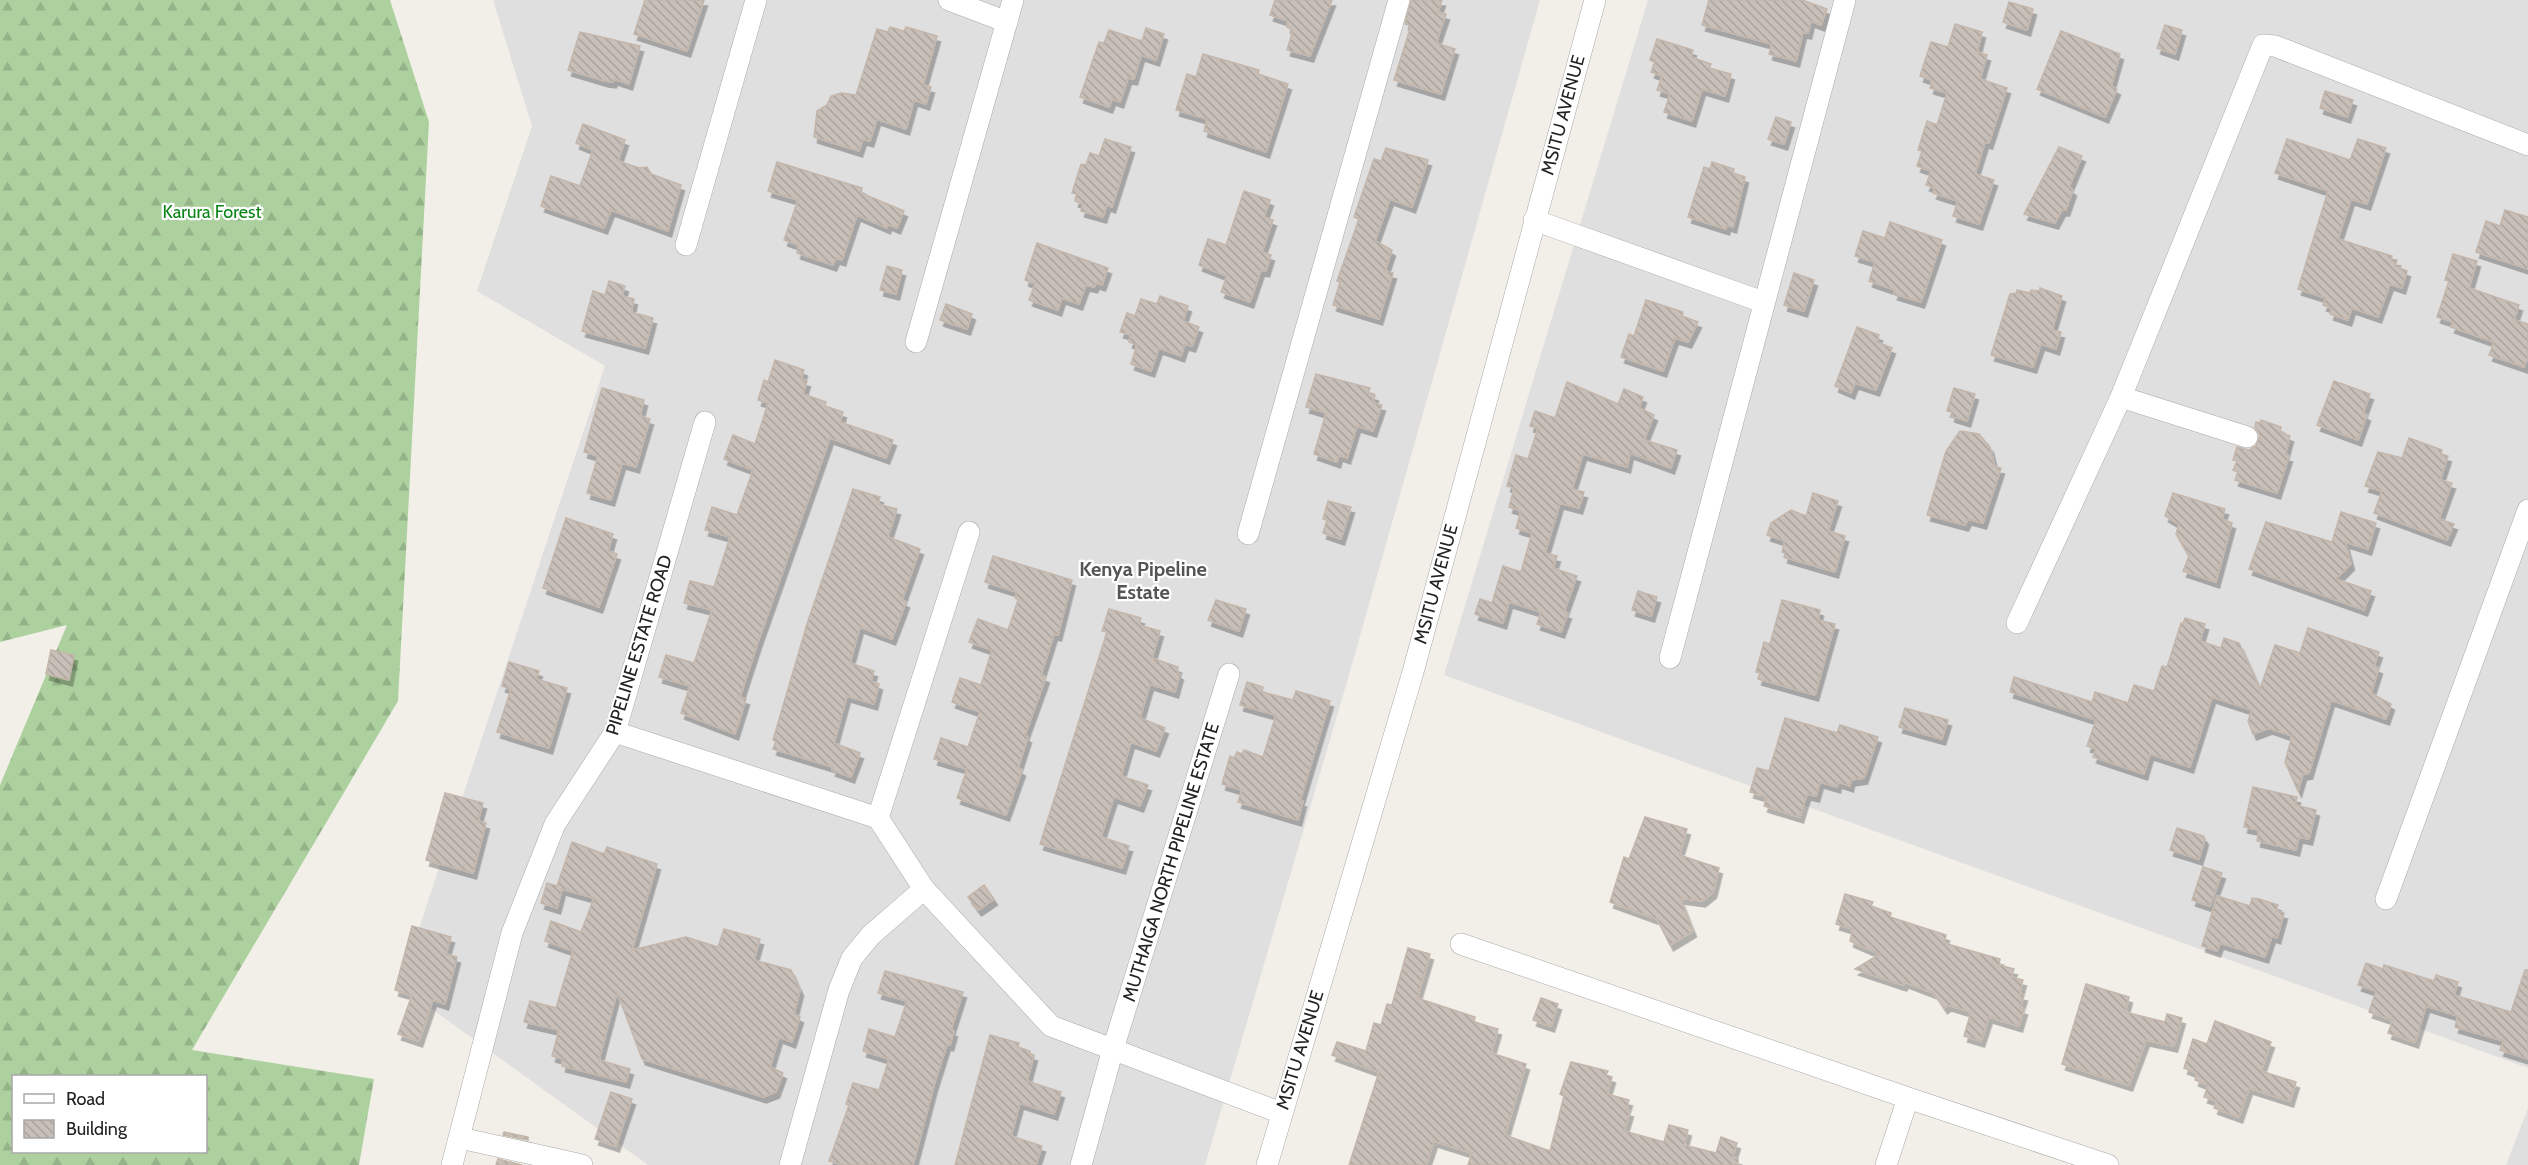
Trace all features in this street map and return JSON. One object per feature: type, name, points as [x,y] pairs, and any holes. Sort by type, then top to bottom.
[{"type":"street","points":[[686,245],[756,0]]},
{"type":"street","points":[[949,0],[1007,22]]},
{"type":"street","points":[[916,342],[1012,0]]},
{"type":"street","points":[[1248,534],[1399,0]]},
{"type":"street","name":"MSITU AVENUE","points":[[1267,1165],[1413,672],[1595,0]]},
{"type":"street","points":[[1670,658],[1845,0]]},
{"type":"street","points":[[2017,623],[2121,397],[2263,45],[2275,46],[2528,145]]},
{"type":"street","points":[[1534,220],[1763,302]]},
{"type":"street","points":[[2121,397],[2247,437]]},
{"type":"street","name":"PIPELINE ESTATE ROAD","points":[[452,1165],[512,933],[549,836],[615,732],[705,422]]},
{"type":"street","points":[[2386,899],[2528,510]]},
{"type":"street","points":[[878,818],[969,531]]},
{"type":"street","name":"MUTHAIGA NORTH PIPELINE ESTATE","points":[[1081,1165],[1113,1049],[1229,674]]},
{"type":"street","points":[[615,732],[878,818],[924,890],[1051,1026],[1281,1113]]},
{"type":"street","points":[[790,1165],[840,990],[852,958],[871,935],[924,890]]},
{"type":"street","points":[[1461,944],[2108,1165]]},
{"type":"street","points":[[1886,1165],[1908,1098]]},
{"type":"street","points":[[460,1138],[582,1165]]},
{"type":"shaded area","points":[[493,0],[1540,0],[1349,675],[1205,1165],[648,1165],[400,986],[605,366],[477,291],[532,126]]},
{"type":"shaded area","points":[[1648,0],[2528,0],[2528,1068],[1444,675]]},
{"type":"shaded area","points":[[2528,1108],[2528,1165],[2506,1165]]},
{"type":"green space","name":"Karura Forest","points":[[0,0],[390,0],[429,122],[398,701],[192,1050],[374,1079],[359,1165],[0,1165],[0,785],[67,625],[0,642]]},
{"type":"building","points":[[645,0],[704,0],[687,51],[634,34]]},
{"type":"building","points":[[1275,0],[1332,0],[1310,56],[1287,50],[1293,30],[1287,27],[1288,21],[1270,15]]},
{"type":"building","points":[[1411,0],[1442,0],[1438,12],[1446,14],[1436,43],[1455,49],[1441,94],[1394,80],[1411,26],[1405,24]]},
{"type":"building","points":[[1709,0],[1802,0],[1827,9],[1821,25],[1811,21],[1808,33],[1803,32],[1796,61],[1769,54],[1772,44],[1702,25]]},
{"type":"building","points":[[2009,2],[2033,9],[2027,30],[2003,22]]},
{"type":"building","points":[[1955,24],[1982,32],[1977,52],[1987,55],[1980,79],[2007,88],[1989,143],[1985,142],[1975,174],[1994,180],[1979,224],[1953,216],[1958,201],[1933,193],[1935,188],[1926,185],[1931,171],[1917,166],[1922,151],[1918,150],[1927,121],[1937,125],[1947,93],[1930,88],[1932,80],[1920,76],[1931,42],[1948,47]]},
{"type":"building","points":[[2165,25],[2182,30],[2175,54],[2157,48]]},
{"type":"building","points":[[890,27],[904,31],[906,27],[937,36],[923,85],[931,87],[926,104],[914,100],[906,129],[877,119],[870,141],[863,139],[859,151],[814,137],[817,111],[827,105],[831,96],[841,93],[856,95],[877,29],[888,32]]},
{"type":"building","points":[[1146,28],[1164,34],[1156,60],[1141,55],[1134,79],[1128,78],[1120,102],[1112,99],[1109,107],[1080,97],[1099,42],[1104,43],[1109,30],[1142,41]]},
{"type":"building","points":[[2061,31],[2120,54],[2111,86],[2117,89],[2105,117],[2037,89]]},
{"type":"building","points":[[580,32],[640,46],[629,84],[614,79],[613,82],[605,81],[568,70]]},
{"type":"building","points":[[1657,39],[1693,50],[1691,57],[1711,64],[1709,68],[1731,74],[1725,96],[1702,89],[1692,121],[1664,112],[1670,94],[1657,90],[1662,76],[1651,72],[1655,62],[1650,60]]},
{"type":"building","points":[[1203,54],[1259,70],[1258,74],[1288,84],[1266,152],[1204,131],[1207,119],[1176,110],[1187,74],[1196,77]]},
{"type":"building","points":[[2325,91],[2353,100],[2347,117],[2320,108]]},
{"type":"building","points":[[1776,117],[1791,122],[1784,144],[1768,139]]},
{"type":"building","points":[[583,124],[625,140],[618,161],[639,168],[647,167],[651,174],[681,185],[668,231],[611,210],[604,228],[541,206],[551,176],[580,186],[593,150],[576,143]]},
{"type":"building","points":[[1105,139],[1131,147],[1112,207],[1107,205],[1103,217],[1081,211],[1083,204],[1075,201],[1077,194],[1072,193],[1081,164],[1086,165],[1090,153],[1099,156]]},
{"type":"building","points":[[2287,139],[2350,160],[2358,139],[2386,148],[2367,204],[2351,199],[2338,239],[2392,256],[2391,259],[2397,260],[2395,266],[2407,271],[2402,288],[2390,284],[2378,317],[2352,308],[2348,320],[2330,314],[2332,308],[2323,305],[2326,298],[2298,289],[2328,191],[2275,173]]},
{"type":"building","points":[[2059,147],[2082,156],[2069,187],[2073,190],[2066,210],[2062,210],[2055,223],[2024,214]]},
{"type":"building","points":[[1386,148],[1428,160],[1412,207],[1390,199],[1375,241],[1392,250],[1385,271],[1393,273],[1379,319],[1333,305],[1340,282],[1337,281],[1359,219],[1354,217],[1374,159],[1381,161]]},
{"type":"building","points":[[777,162],[862,188],[861,193],[904,211],[897,228],[888,224],[887,228],[857,215],[842,260],[836,258],[833,265],[797,253],[799,245],[784,240],[798,200],[768,191]]},
{"type":"building","points":[[1712,162],[1734,169],[1733,173],[1745,177],[1733,227],[1727,225],[1726,229],[1688,217],[1704,167],[1710,169]]},
{"type":"building","points":[[1244,191],[1270,200],[1264,217],[1273,220],[1262,252],[1271,255],[1266,271],[1261,270],[1250,302],[1221,292],[1227,276],[1199,265],[1208,239],[1226,245]]},
{"type":"building","points":[[2505,210],[2528,217],[2528,269],[2476,252],[2486,221],[2500,226]]},
{"type":"building","points":[[1890,222],[1942,240],[1921,302],[1894,294],[1895,290],[1869,281],[1875,262],[1855,256],[1863,231],[1885,238]]},
{"type":"building","points":[[1037,243],[1108,268],[1102,285],[1096,283],[1094,287],[1086,285],[1079,304],[1062,298],[1058,310],[1029,300],[1035,284],[1025,280]]},
{"type":"building","points":[[2453,254],[2477,261],[2469,288],[2519,305],[2514,320],[2528,324],[2528,357],[2524,367],[2489,355],[2494,342],[2451,327],[2453,322],[2437,317],[2449,281],[2445,280]]},
{"type":"building","points":[[887,266],[902,270],[896,294],[880,290]]},
{"type":"building","points":[[1794,273],[1814,280],[1804,311],[1784,305]]},
{"type":"building","points":[[609,281],[625,286],[622,296],[634,299],[631,312],[653,318],[645,348],[582,331],[593,291],[605,295]]},
{"type":"building","points":[[2040,288],[2062,296],[2052,330],[2061,332],[2056,349],[2041,344],[2033,367],[1991,355],[2010,294],[2017,293],[2017,290],[2030,293],[2031,290],[2040,291]]},
{"type":"building","points":[[1160,296],[1188,306],[1183,321],[1199,327],[1192,346],[1185,344],[1181,356],[1159,348],[1151,371],[1131,364],[1137,345],[1129,342],[1131,335],[1120,332],[1127,313],[1135,316],[1141,299],[1157,304]]},
{"type":"building","points":[[1646,300],[1683,312],[1682,316],[1698,322],[1688,342],[1675,338],[1663,371],[1621,357],[1629,334],[1634,336]]},
{"type":"building","points":[[946,304],[972,314],[967,329],[940,320]]},
{"type":"building","points":[[1857,327],[1879,335],[1877,342],[1892,348],[1876,390],[1855,383],[1851,393],[1835,386]]},
{"type":"building","points":[[775,360],[804,370],[801,379],[807,381],[803,394],[826,402],[825,406],[843,412],[840,422],[893,440],[886,458],[830,438],[740,697],[746,699],[735,734],[681,713],[690,686],[659,677],[666,655],[694,663],[712,610],[684,603],[690,581],[714,587],[730,537],[705,530],[712,507],[737,515],[753,470],[724,459],[733,435],[755,444],[768,403],[758,400],[764,380],[768,382]]},
{"type":"building","points":[[1316,374],[1370,388],[1368,393],[1375,395],[1373,403],[1382,405],[1373,431],[1357,426],[1347,458],[1339,455],[1337,462],[1314,454],[1326,413],[1306,407]]},
{"type":"building","points":[[2334,381],[2370,394],[2363,413],[2367,415],[2358,440],[2317,425]]},
{"type":"building","points":[[1567,382],[1618,404],[1624,389],[1643,397],[1639,408],[1654,415],[1644,440],[1677,450],[1671,468],[1630,453],[1627,467],[1583,454],[1572,489],[1584,492],[1579,508],[1560,503],[1545,553],[1557,556],[1553,568],[1577,576],[1564,612],[1568,613],[1561,632],[1537,624],[1541,612],[1509,602],[1503,623],[1475,614],[1480,599],[1492,603],[1503,566],[1521,572],[1532,533],[1516,528],[1521,511],[1509,507],[1514,488],[1507,486],[1516,455],[1528,459],[1538,428],[1530,426],[1535,411],[1555,418]]},
{"type":"building","points":[[602,388],[644,400],[640,416],[650,419],[636,467],[622,463],[611,500],[587,493],[598,456],[584,452]]},
{"type":"building","points":[[1954,388],[1975,394],[1967,421],[1951,416],[1952,412],[1947,411]]},
{"type":"building","points":[[2261,420],[2281,427],[2280,432],[2290,436],[2285,455],[2289,456],[2277,493],[2235,480],[2238,472],[2233,470],[2237,461],[2233,460],[2237,447],[2249,450],[2256,446],[2260,435],[2255,427],[2256,422],[2260,423]]},
{"type":"building","points":[[1960,431],[1979,434],[1990,447],[1995,467],[2001,468],[1983,523],[1968,519],[1965,525],[1927,515],[1946,451]]},
{"type":"building","points":[[2409,438],[2442,450],[2441,454],[2448,456],[2440,480],[2452,483],[2439,519],[2454,524],[2447,540],[2374,513],[2382,491],[2365,486],[2378,452],[2402,458]]},
{"type":"building","points":[[853,489],[880,497],[878,504],[897,509],[888,537],[920,549],[902,600],[906,602],[892,639],[860,627],[850,663],[874,671],[871,681],[879,684],[874,704],[847,696],[834,743],[860,753],[851,777],[832,770],[833,767],[773,749],[776,741],[773,740],[807,624]]},
{"type":"building","points":[[1813,493],[1838,501],[1828,531],[1845,536],[1835,572],[1784,557],[1785,553],[1782,552],[1785,541],[1767,535],[1771,523],[1791,510],[1806,516]]},
{"type":"building","points":[[2173,493],[2225,509],[2222,519],[2232,523],[2216,582],[2183,571],[2189,556],[2176,534],[2179,524],[2165,516]]},
{"type":"building","points":[[1328,501],[1351,507],[1341,539],[1323,533],[1327,520],[1323,519]]},
{"type":"building","points":[[2341,512],[2376,523],[2368,549],[2345,542],[2351,564],[2336,579],[2371,591],[2364,610],[2249,569],[2266,522],[2332,542]]},
{"type":"building","points":[[566,518],[613,534],[608,551],[617,554],[599,607],[543,588]]},
{"type":"building","points":[[993,556],[1072,580],[1058,635],[1054,634],[1041,675],[1046,677],[1025,735],[1028,737],[1018,768],[1022,770],[1006,815],[957,798],[967,769],[934,759],[941,738],[968,747],[980,712],[952,702],[960,678],[981,685],[992,650],[969,642],[978,619],[1008,630],[1018,600],[1015,598],[1017,592],[985,582]]},
{"type":"building","points":[[1638,591],[1657,597],[1651,616],[1632,610]]},
{"type":"building","points":[[1216,600],[1246,609],[1239,631],[1208,620]]},
{"type":"building","points":[[1782,600],[1820,610],[1818,620],[1835,624],[1815,695],[1758,679],[1760,673],[1756,672],[1764,642],[1770,644]]},
{"type":"building","points":[[1109,609],[1141,618],[1139,625],[1160,631],[1152,658],[1178,667],[1177,673],[1180,674],[1175,692],[1150,684],[1140,718],[1165,728],[1156,751],[1131,742],[1121,776],[1148,785],[1140,806],[1114,797],[1101,837],[1129,846],[1122,868],[1040,844],[1107,632],[1102,631]]},
{"type":"building","points":[[2185,618],[2205,624],[2200,641],[2221,648],[2224,638],[2239,643],[2260,689],[2275,645],[2300,653],[2308,628],[2379,652],[2374,666],[2379,668],[2371,693],[2391,704],[2386,719],[2331,700],[2309,773],[2303,774],[2298,791],[2285,762],[2292,736],[2269,728],[2253,734],[2248,721],[2252,710],[2212,697],[2190,767],[2150,754],[2144,774],[2093,757],[2096,749],[2087,746],[2096,720],[2010,692],[2014,677],[2092,702],[2095,692],[2128,703],[2134,685],[2154,691],[2162,666],[2167,667],[2181,623],[2183,624]]},
{"type":"building","points":[[51,650],[74,655],[69,680],[46,674]]},
{"type":"building","points":[[509,662],[539,671],[536,679],[567,688],[549,748],[497,732],[511,689],[502,686]]},
{"type":"building","points":[[1247,682],[1263,687],[1262,692],[1293,700],[1296,691],[1330,701],[1300,801],[1303,801],[1298,820],[1238,802],[1242,790],[1222,784],[1230,756],[1234,758],[1237,752],[1242,754],[1244,750],[1263,757],[1276,715],[1240,705]]},
{"type":"building","points":[[1905,708],[1948,720],[1942,739],[1899,727]]},
{"type":"building","points":[[1785,718],[1837,733],[1840,725],[1878,737],[1864,778],[1851,780],[1850,786],[1838,782],[1837,787],[1820,782],[1816,796],[1807,794],[1800,817],[1764,806],[1767,797],[1750,792],[1757,768],[1769,771]]},
{"type":"building","points":[[2253,787],[2297,797],[2295,805],[2316,810],[2309,839],[2299,837],[2296,850],[2257,841],[2259,830],[2244,827]]},
{"type":"building","points":[[445,793],[483,803],[478,821],[486,823],[473,873],[426,860]]},
{"type":"building","points":[[1645,817],[1687,829],[1679,855],[1719,868],[1713,892],[1702,901],[1680,898],[1693,931],[1670,945],[1657,919],[1610,902],[1624,857],[1629,859]]},
{"type":"building","points":[[2177,828],[2203,836],[2205,839],[2199,859],[2170,850]]},
{"type":"building","points":[[572,842],[604,854],[607,847],[657,864],[632,950],[686,937],[718,947],[724,929],[760,939],[754,960],[791,970],[800,990],[794,1014],[800,1017],[792,1042],[779,1037],[770,1067],[783,1073],[776,1092],[763,1097],[642,1059],[617,992],[599,1060],[630,1069],[626,1082],[562,1066],[563,1059],[552,1056],[559,1030],[524,1022],[530,1001],[556,1008],[573,951],[545,941],[551,921],[581,932],[594,898],[562,889],[557,908],[541,903],[547,883],[557,886]]},
{"type":"building","points":[[2203,867],[2222,873],[2210,906],[2192,900]]},
{"type":"building","points":[[984,885],[994,899],[978,910],[968,897]]},
{"type":"building","points":[[1845,894],[1873,902],[1871,906],[1891,913],[1890,917],[1946,935],[1944,943],[2000,959],[1999,965],[2014,969],[2011,977],[2023,980],[2019,994],[2024,995],[2020,1008],[2024,1009],[2019,1026],[1989,1017],[1981,1041],[1964,1036],[1971,1012],[1948,1005],[1944,1008],[1934,993],[1905,982],[1903,985],[1855,969],[1880,954],[1850,941],[1853,929],[1836,924]]},
{"type":"building","points":[[2217,896],[2250,906],[2252,898],[2278,905],[2276,911],[2284,913],[2277,938],[2272,936],[2265,957],[2220,943],[2217,951],[2202,946]]},
{"type":"building","points":[[412,926],[451,937],[446,954],[457,957],[445,1004],[433,1000],[419,1041],[398,1034],[412,995],[395,990]]},
{"type":"building","points":[[1408,948],[1430,954],[1417,998],[1475,1017],[1474,1022],[1498,1029],[1491,1053],[1526,1064],[1505,1135],[1550,1151],[1564,1096],[1560,1094],[1571,1062],[1608,1071],[1606,1075],[1612,1077],[1607,1094],[1629,1100],[1626,1110],[1630,1111],[1624,1131],[1664,1142],[1669,1125],[1688,1130],[1684,1145],[1716,1153],[1721,1137],[1737,1143],[1732,1158],[1738,1159],[1738,1165],[1468,1165],[1472,1153],[1434,1141],[1426,1165],[1349,1165],[1379,1072],[1332,1055],[1337,1042],[1366,1051],[1374,1023],[1381,1025],[1387,1004],[1392,1005]]},
{"type":"building","points":[[2366,963],[2383,969],[2384,965],[2434,981],[2436,975],[2458,982],[2454,995],[2511,1012],[2525,970],[2528,970],[2528,1059],[2500,1050],[2504,1041],[2455,1027],[2458,1016],[2426,1006],[2415,1042],[2388,1033],[2393,1020],[2369,1012],[2376,991],[2358,985]]},
{"type":"building","points":[[885,971],[963,992],[951,1030],[954,1031],[950,1045],[947,1044],[934,1085],[913,1165],[844,1165],[829,1161],[849,1105],[846,1104],[853,1083],[879,1090],[889,1059],[863,1051],[869,1029],[895,1037],[907,1001],[878,993]]},
{"type":"building","points":[[2086,984],[2129,997],[2125,1012],[2165,1022],[2167,1014],[2182,1018],[2174,1046],[2146,1040],[2129,1085],[2062,1064]]},
{"type":"building","points":[[1541,998],[1558,1004],[1551,1026],[1533,1020]]},
{"type":"building","points":[[2215,1021],[2271,1042],[2261,1071],[2296,1082],[2290,1101],[2249,1088],[2239,1117],[2214,1108],[2217,1101],[2204,1097],[2208,1085],[2195,1080],[2197,1073],[2184,1068],[2193,1039],[2207,1044]]},
{"type":"building","points":[[990,1035],[1019,1043],[1018,1047],[1034,1055],[1027,1081],[1061,1092],[1054,1114],[1020,1103],[1011,1136],[1042,1146],[1036,1165],[955,1165]]},
{"type":"building","points":[[611,1092],[632,1099],[616,1146],[595,1139]]},
{"type":"building","points":[[504,1132],[528,1137],[528,1140],[503,1135]]},
{"type":"building","points":[[498,1159],[522,1165],[496,1165]]},
{"type":"district","name":"Kenya Pipeline Estate","points":[[1143,580]]}]
